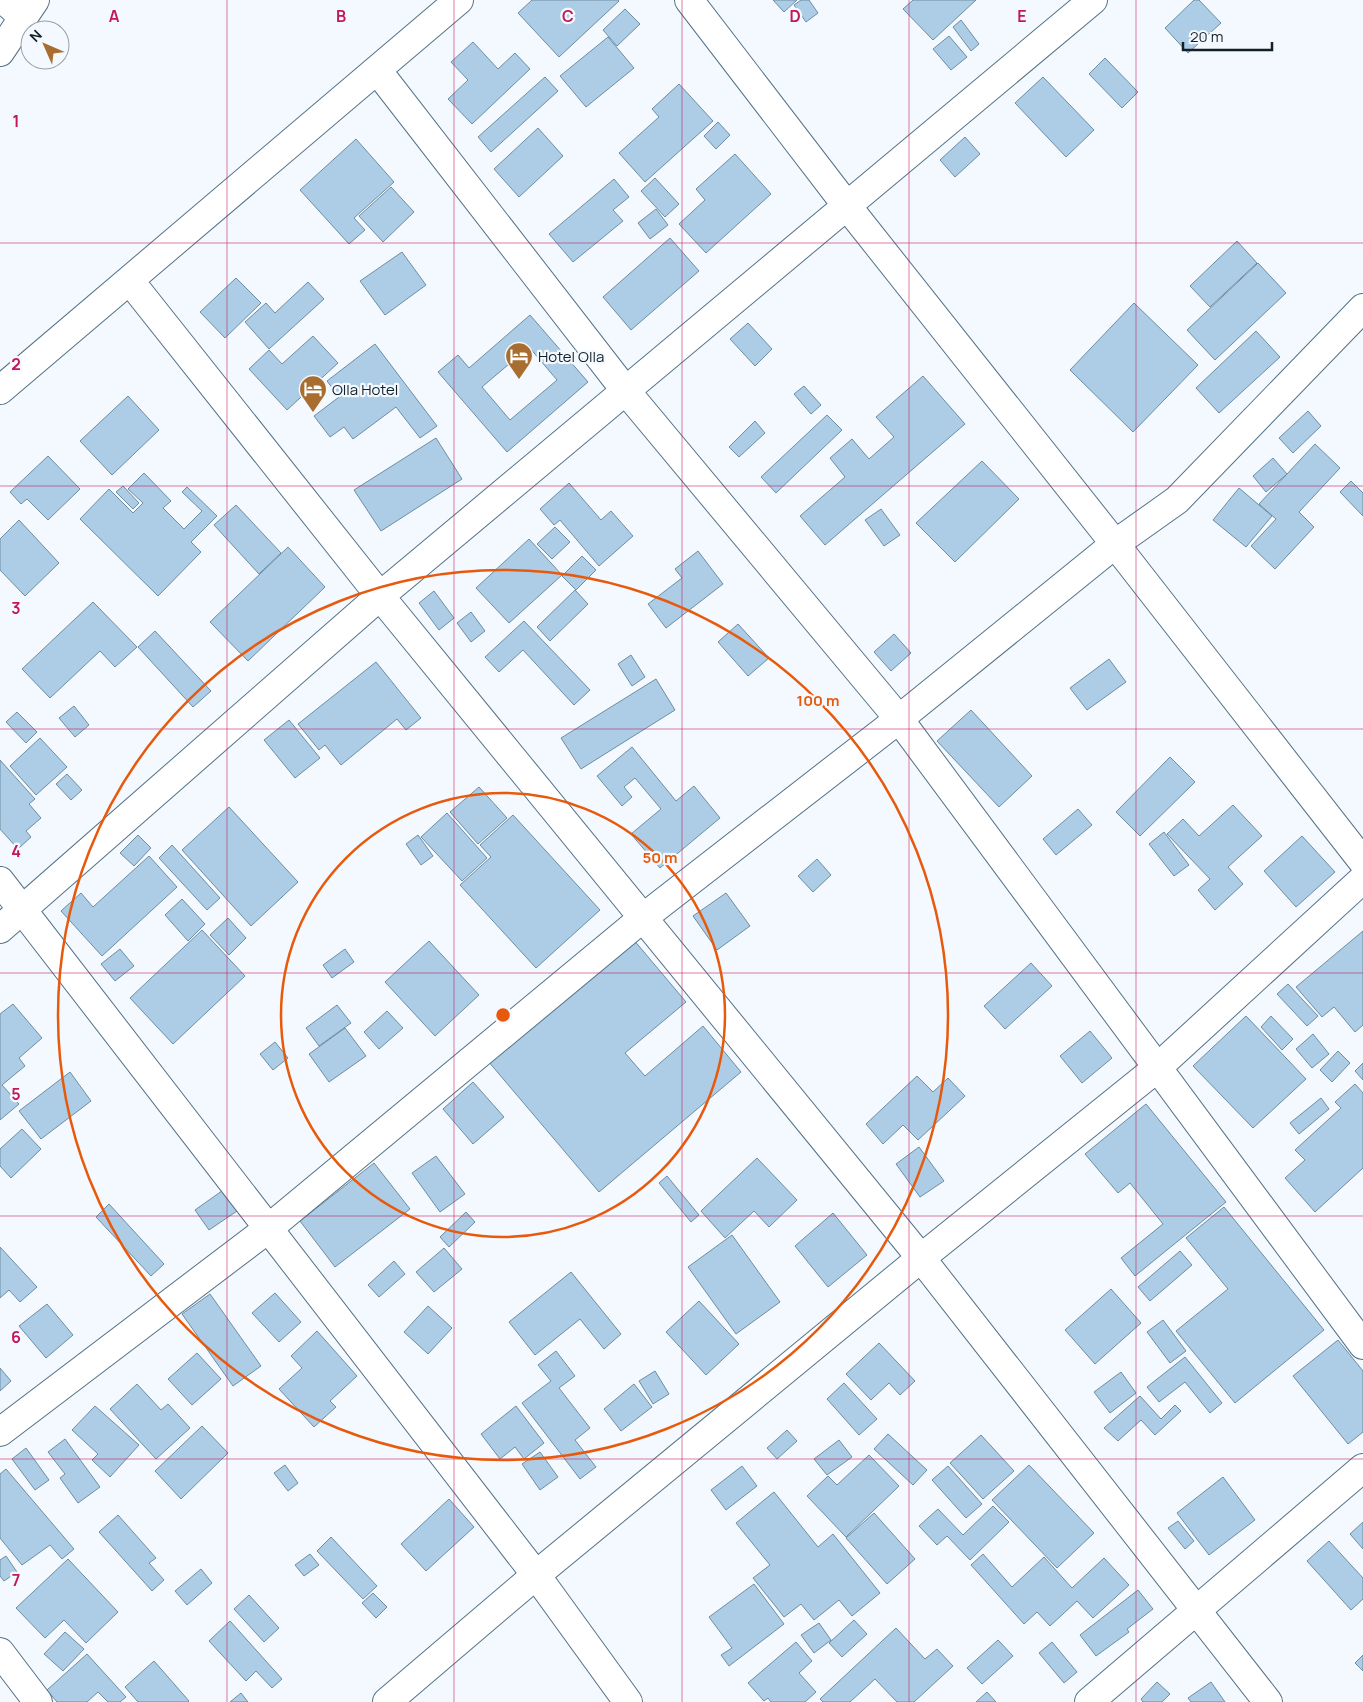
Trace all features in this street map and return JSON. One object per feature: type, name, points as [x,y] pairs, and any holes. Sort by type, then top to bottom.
[{"type":"street","points":[[0,390],[459,0]]},
{"type":"street","points":[[689,0],[846,206],[1115,544],[1363,862]]},
{"type":"street","points":[[0,929],[380,596],[1093,0]]},
{"type":"street","points":[[0,52],[21,6]]},
{"type":"street","points":[[377,70],[625,390],[899,719],[1363,1345]]},
{"type":"street","points":[[130,281],[380,596],[921,1258],[1268,1702]]},
{"type":"street","points":[[0,1432],[269,1228],[644,917],[899,719],[1115,544],[1178,500],[1363,308]]},
{"type":"street","points":[[388,1702],[536,1575],[921,1258],[1157,1068],[1363,879]]},
{"type":"street","points":[[0,881],[536,1575],[628,1702]]},
{"type":"street","points":[[1089,1702],[1363,1468]]},
{"type":"street","points":[[0,1652],[38,1702]]},
{"type":"building","points":[[532,0],[619,1],[559,57],[518,13]]},
{"type":"building","points":[[773,0],[797,0],[784,12]]},
{"type":"building","points":[[801,0],[809,0],[818,13],[806,22],[794,5]]},
{"type":"building","points":[[913,0],[976,0],[933,40],[903,9]]},
{"type":"building","points":[[1194,0],[1199,0],[1221,23],[1188,53],[1165,28]]},
{"type":"building","points":[[625,9],[640,24],[617,46],[603,30]]},
{"type":"building","points":[[961,20],[979,44],[971,51],[953,27]]},
{"type":"building","points":[[949,36],[967,57],[951,70],[933,49]]},
{"type":"building","points":[[608,37],[634,68],[586,107],[560,76]]},
{"type":"building","points":[[473,42],[498,69],[515,53],[530,69],[472,124],[448,99],[468,80],[451,62]]},
{"type":"building","points":[[1105,58],[1138,92],[1122,108],[1089,74]]},
{"type":"building","points":[[545,77],[558,91],[491,152],[478,137]]},
{"type":"building","points":[[1043,77],[1094,130],[1066,157],[1015,103]]},
{"type":"building","points":[[679,84],[713,121],[645,182],[619,153],[659,117],[652,109]]},
{"type":"building","points":[[718,122],[730,135],[716,149],[704,136]]},
{"type":"building","points":[[538,128],[563,156],[519,197],[494,169]]},
{"type":"building","points":[[965,137],[980,154],[955,177],[940,160]]},
{"type":"building","points":[[356,139],[394,182],[354,218],[365,230],[349,244],[300,190]]},
{"type":"building","points":[[735,154],[771,194],[706,253],[679,224],[705,200],[696,189]]},
{"type":"building","points":[[655,178],[679,204],[665,217],[641,191]]},
{"type":"building","points":[[614,179],[629,197],[613,210],[623,221],[573,262],[549,234]]},
{"type":"building","points":[[391,187],[414,212],[383,242],[359,216]]},
{"type":"building","points":[[656,209],[668,225],[650,239],[638,223]]},
{"type":"building","points":[[670,238],[699,271],[631,330],[603,297]]},
{"type":"building","points":[[1237,241],[1257,263],[1210,307],[1190,286]]},
{"type":"building","points":[[402,252],[426,285],[385,315],[360,281]]},
{"type":"building","points":[[1258,263],[1286,293],[1215,360],[1187,330]]},
{"type":"building","points":[[236,278],[261,303],[225,338],[200,312]]},
{"type":"building","points":[[308,282],[324,299],[269,349],[245,322],[266,303],[275,313]]},
{"type":"building","points":[[1134,303],[1198,365],[1133,432],[1070,370]]},
{"type":"building","points":[[530,315],[588,382],[507,452],[438,372],[458,355],[469,368]],"holes":[[[529,347],[557,380],[510,420],[482,387]]]},
{"type":"building","points":[[748,323],[772,349],[755,366],[730,339]]},
{"type":"building","points":[[1256,331],[1280,357],[1219,413],[1196,388]]},
{"type":"building","points":[[313,336],[338,363],[287,410],[249,369],[269,350],[282,364]]},
{"type":"building","points":[[375,344],[437,426],[420,438],[396,407],[353,439],[344,427],[330,437],[314,416],[339,397],[327,381]]},
{"type":"building","points":[[923,376],[965,424],[825,545],[800,516],[845,477],[830,458],[852,439],[869,459],[894,437],[876,417]]},
{"type":"building","points":[[804,386],[821,405],[811,414],[794,394]]},
{"type":"building","points":[[128,396],[159,430],[112,475],[80,441]]},
{"type":"building","points":[[1308,411],[1321,426],[1293,453],[1279,438]]},
{"type":"building","points":[[827,415],[842,430],[776,493],[761,477]]},
{"type":"building","points":[[755,421],[765,433],[739,457],[729,447]]},
{"type":"building","points":[[436,438],[462,479],[381,531],[354,490]]},
{"type":"building","points":[[1315,444],[1340,468],[1299,512],[1314,527],[1275,569],[1251,546],[1276,519],[1259,504]]},
{"type":"building","points":[[48,456],[80,489],[48,520],[27,499],[21,504],[10,492]]},
{"type":"building","points":[[1273,458],[1287,474],[1266,492],[1253,476]]},
{"type":"building","points":[[982,461],[1019,499],[955,562],[916,523]]},
{"type":"building","points":[[144,473],[171,501],[163,508],[184,529],[202,511],[182,492],[187,487],[217,516],[191,542],[201,552],[158,596],[80,519],[109,489],[133,513],[143,503],[128,489]]},
{"type":"building","points":[[1351,481],[1363,493],[1363,516],[1340,492]]},
{"type":"building","points":[[569,483],[601,520],[611,511],[633,536],[599,566],[560,520],[554,525],[540,509]]},
{"type":"building","points":[[123,486],[139,503],[133,509],[116,492]]},
{"type":"building","points":[[1239,488],[1272,516],[1246,547],[1213,520]]},
{"type":"building","points":[[236,505],[281,553],[259,574],[214,525]]},
{"type":"building","points":[[881,509],[900,535],[884,546],[865,520]]},
{"type":"building","points":[[19,520],[59,563],[25,596],[0,570],[0,539]]},
{"type":"building","points":[[555,527],[570,542],[552,559],[537,544]]},
{"type":"building","points":[[529,539],[562,575],[509,623],[476,588]]},
{"type":"building","points":[[288,547],[325,587],[248,661],[210,622]]},
{"type":"building","points":[[698,551],[723,584],[666,628],[648,604],[682,578],[675,569]]},
{"type":"building","points":[[582,556],[596,570],[576,590],[562,576]]},
{"type":"building","points":[[575,590],[588,604],[550,641],[537,627]]},
{"type":"building","points":[[434,591],[454,618],[439,630],[419,603]]},
{"type":"building","points":[[93,602],[137,647],[115,667],[100,651],[50,698],[22,669]]},
{"type":"building","points":[[471,612],[485,631],[471,642],[457,623]]},
{"type":"building","points":[[524,621],[590,690],[574,705],[523,650],[499,672],[485,657]]},
{"type":"building","points":[[738,624],[769,658],[748,676],[718,642]]},
{"type":"building","points":[[155,631],[211,691],[193,707],[138,647]]},
{"type":"building","points":[[894,634],[911,653],[891,671],[874,652]]},
{"type":"building","points":[[631,655],[645,677],[632,686],[618,664]]},
{"type":"building","points":[[1109,659],[1126,682],[1087,710],[1070,688]]},
{"type":"building","points":[[376,662],[421,718],[406,730],[397,719],[341,765],[325,745],[319,750],[298,724]]},
{"type":"building","points":[[656,679],[675,710],[581,769],[561,738]]},
{"type":"building","points":[[74,706],[89,725],[75,737],[59,718]]},
{"type":"building","points":[[971,710],[1032,776],[999,807],[937,741]]},
{"type":"building","points":[[17,712],[37,732],[26,743],[6,722]]},
{"type":"building","points":[[289,720],[320,758],[295,778],[264,740]]},
{"type":"building","points":[[40,738],[67,767],[36,795],[10,766]]},
{"type":"building","points":[[632,747],[676,801],[694,786],[720,818],[660,868],[631,834],[661,809],[635,778],[624,787],[632,797],[622,806],[597,776]]},
{"type":"building","points":[[1170,757],[1195,782],[1140,836],[1116,812]]},
{"type":"building","points":[[0,760],[35,799],[29,804],[41,818],[26,831],[31,837],[18,849],[0,829]]},
{"type":"building","points":[[67,774],[82,790],[71,800],[56,784]]},
{"type":"building","points":[[479,787],[507,818],[478,844],[450,812]]},
{"type":"building","points":[[1233,805],[1262,836],[1228,867],[1243,884],[1215,910],[1198,890],[1210,879],[1167,834],[1183,819],[1199,836]]},
{"type":"building","points":[[229,807],[298,882],[251,926],[182,850]]},
{"type":"building","points":[[1078,809],[1092,825],[1056,855],[1043,839]]},
{"type":"building","points":[[447,813],[487,858],[462,881],[421,837]]},
{"type":"building","points":[[513,815],[600,910],[536,968],[460,885],[491,857],[480,845]]},
{"type":"building","points":[[1164,832],[1189,865],[1174,876],[1149,844]]},
{"type":"building","points":[[138,835],[151,848],[134,866],[120,853]]},
{"type":"building","points":[[418,835],[433,856],[421,865],[406,844]]},
{"type":"building","points":[[1302,836],[1335,872],[1296,907],[1264,871]]},
{"type":"building","points":[[172,845],[220,898],[207,910],[159,858]]},
{"type":"building","points":[[149,856],[177,887],[102,956],[61,911],[81,893],[93,907]]},
{"type":"building","points":[[817,859],[831,875],[813,892],[798,876]]},
{"type":"building","points":[[726,893],[750,926],[717,950],[693,916]]},
{"type":"building","points":[[182,899],[205,924],[188,941],[165,915]]},
{"type":"building","points":[[228,918],[246,938],[229,955],[210,935]]},
{"type":"building","points":[[202,930],[245,976],[173,1044],[130,998]]},
{"type":"building","points":[[1363,931],[1363,1025],[1355,1032],[1334,1007],[1322,1017],[1296,987]]},
{"type":"building","points":[[633,939],[686,1002],[625,1053],[645,1076],[703,1026],[741,1072],[599,1192],[488,1061]]},
{"type":"building","points":[[429,941],[479,995],[435,1036],[385,982]]},
{"type":"building","points":[[120,949],[134,966],[115,981],[101,964]]},
{"type":"building","points":[[345,949],[354,962],[332,978],[323,965]]},
{"type":"building","points":[[1031,963],[1052,986],[1005,1029],[984,1006]]},
{"type":"building","points":[[1288,984],[1318,1016],[1307,1026],[1277,994]]},
{"type":"building","points":[[13,1004],[42,1038],[19,1058],[25,1066],[2,1085],[19,1104],[0,1120],[0,1014]]},
{"type":"building","points":[[337,1005],[351,1023],[319,1046],[306,1028]]},
{"type":"building","points":[[387,1011],[403,1028],[379,1049],[364,1032]]},
{"type":"building","points":[[1246,1016],[1306,1079],[1253,1128],[1193,1066]]},
{"type":"building","points":[[1271,1016],[1293,1039],[1282,1050],[1261,1027]]},
{"type":"building","points":[[345,1028],[366,1056],[329,1082],[309,1054]]},
{"type":"building","points":[[1090,1031],[1112,1058],[1082,1083],[1060,1056]]},
{"type":"building","points":[[1313,1034],[1329,1054],[1312,1068],[1296,1049]]},
{"type":"building","points":[[275,1042],[288,1058],[273,1070],[260,1054]]},
{"type":"building","points":[[1338,1051],[1350,1063],[1332,1082],[1320,1070]]},
{"type":"building","points":[[1363,1063],[1363,1080],[1355,1071]]},
{"type":"building","points":[[70,1072],[91,1101],[41,1139],[19,1111]]},
{"type":"building","points":[[917,1076],[933,1092],[948,1078],[965,1096],[918,1140],[903,1125],[883,1144],[866,1124]]},
{"type":"building","points":[[473,1082],[504,1117],[473,1144],[443,1109]]},
{"type":"building","points":[[1355,1084],[1363,1093],[1363,1168],[1315,1212],[1285,1178],[1305,1160],[1295,1150],[1341,1108],[1335,1102]]},
{"type":"building","points":[[1321,1098],[1329,1109],[1299,1134],[1290,1123]]},
{"type":"building","points":[[1146,1104],[1226,1202],[1135,1276],[1121,1258],[1163,1224],[1130,1183],[1118,1193],[1085,1154]]},
{"type":"building","points":[[22,1129],[41,1149],[11,1178],[0,1166],[0,1149]]},
{"type":"building","points":[[919,1147],[944,1181],[920,1197],[896,1164]]},
{"type":"building","points":[[436,1156],[465,1194],[440,1212],[412,1173]]},
{"type":"building","points":[[757,1158],[797,1200],[769,1227],[754,1211],[725,1238],[701,1211]]},
{"type":"building","points":[[374,1163],[410,1209],[335,1267],[300,1221]]},
{"type":"building","points":[[667,1176],[699,1215],[691,1222],[659,1183]]},
{"type":"building","points":[[226,1188],[240,1209],[209,1230],[195,1210]]},
{"type":"building","points":[[109,1204],[164,1264],[151,1276],[96,1217]]},
{"type":"building","points":[[1224,1207],[1324,1330],[1235,1403],[1176,1331],[1228,1289],[1186,1238]]},
{"type":"building","points":[[466,1212],[475,1222],[449,1247],[440,1237]]},
{"type":"building","points":[[833,1213],[867,1255],[828,1287],[795,1246]]},
{"type":"building","points":[[732,1235],[780,1302],[736,1334],[688,1267]]},
{"type":"building","points":[[0,1247],[37,1287],[20,1302],[9,1290],[0,1298]]},
{"type":"building","points":[[444,1248],[462,1269],[434,1292],[416,1272]]},
{"type":"building","points":[[1180,1251],[1192,1265],[1150,1301],[1138,1287]]},
{"type":"building","points":[[394,1261],[405,1274],[379,1297],[368,1285]]},
{"type":"building","points":[[571,1272],[621,1334],[604,1349],[580,1319],[535,1355],[509,1322]]},
{"type":"building","points":[[1111,1289],[1141,1323],[1095,1364],[1065,1330]]},
{"type":"building","points":[[275,1293],[301,1322],[279,1342],[252,1313]]},
{"type":"building","points":[[210,1294],[261,1366],[233,1386],[182,1314]]},
{"type":"building","points":[[699,1301],[739,1344],[706,1375],[666,1332]]},
{"type":"building","points":[[47,1304],[73,1335],[46,1358],[19,1326]]},
{"type":"building","points":[[428,1306],[452,1328],[428,1354],[404,1332]]},
{"type":"building","points":[[1163,1320],[1186,1351],[1170,1363],[1147,1332]]},
{"type":"building","points":[[317,1331],[357,1376],[330,1401],[336,1407],[314,1427],[279,1389],[302,1368],[291,1356]]},
{"type":"building","points":[[1338,1340],[1363,1371],[1363,1432],[1348,1444],[1293,1376]]},
{"type":"building","points":[[879,1343],[915,1381],[900,1395],[889,1383],[871,1400],[846,1374]]},
{"type":"building","points":[[556,1351],[575,1376],[559,1388],[590,1428],[575,1440],[596,1467],[580,1479],[522,1403],[551,1381],[538,1365]]},
{"type":"building","points":[[197,1353],[221,1379],[192,1405],[168,1379]]},
{"type":"building","points":[[1185,1357],[1222,1403],[1210,1413],[1185,1382],[1159,1402],[1147,1387]]},
{"type":"building","points":[[0,1368],[11,1381],[0,1391]]},
{"type":"building","points":[[655,1371],[669,1394],[653,1404],[639,1381]]},
{"type":"building","points":[[1121,1372],[1136,1393],[1110,1413],[1094,1392]]},
{"type":"building","points":[[844,1383],[877,1419],[859,1435],[827,1399]]},
{"type":"building","points":[[137,1384],[161,1410],[168,1404],[190,1428],[156,1459],[110,1409]]},
{"type":"building","points":[[634,1384],[652,1407],[621,1431],[604,1409]]},
{"type":"building","points":[[1140,1396],[1161,1419],[1175,1405],[1181,1411],[1155,1435],[1141,1420],[1118,1441],[1104,1428]]},
{"type":"building","points":[[95,1406],[139,1445],[110,1477],[92,1460],[98,1454],[72,1430]]},
{"type":"building","points":[[516,1406],[544,1443],[524,1459],[515,1447],[500,1459],[481,1434]]},
{"type":"building","points":[[202,1426],[228,1453],[181,1499],[155,1471]]},
{"type":"building","points":[[787,1430],[797,1441],[777,1459],[767,1448]]},
{"type":"building","points":[[888,1434],[927,1470],[913,1485],[874,1449]]},
{"type":"building","points":[[981,1435],[1014,1471],[983,1499],[950,1463]]},
{"type":"building","points":[[65,1439],[100,1487],[78,1503],[60,1478],[65,1474],[48,1452]]},
{"type":"building","points":[[839,1440],[852,1457],[827,1475],[814,1459]]},
{"type":"building","points":[[26,1448],[49,1480],[35,1490],[12,1459]]},
{"type":"building","points":[[540,1452],[558,1477],[540,1490],[522,1464]]},
{"type":"building","points":[[869,1455],[899,1486],[846,1537],[807,1496],[828,1476],[837,1485]]},
{"type":"building","points":[[285,1465],[298,1483],[288,1491],[274,1473]]},
{"type":"building","points":[[1029,1465],[1094,1533],[1057,1568],[992,1500]]},
{"type":"building","points":[[742,1466],[757,1486],[726,1510],[711,1490]]},
{"type":"building","points":[[948,1466],[982,1504],[966,1518],[932,1480]]},
{"type":"building","points":[[6,1469],[74,1549],[62,1559],[50,1545],[22,1565],[0,1538],[0,1474]]},
{"type":"building","points":[[1223,1477],[1255,1520],[1209,1555],[1177,1513]]},
{"type":"building","points":[[774,1492],[818,1547],[833,1534],[880,1593],[852,1616],[839,1600],[814,1620],[801,1604],[784,1617],[753,1578],[770,1565],[736,1523]]},
{"type":"building","points":[[449,1499],[474,1527],[426,1571],[401,1544]]},
{"type":"building","points":[[993,1506],[1009,1522],[970,1560],[947,1536],[937,1545],[919,1526],[938,1509],[963,1535]]},
{"type":"building","points":[[874,1513],[915,1559],[887,1584],[846,1538]]},
{"type":"building","points":[[118,1515],[156,1558],[149,1563],[164,1580],[152,1591],[99,1532]]},
{"type":"building","points":[[1178,1521],[1194,1541],[1185,1549],[1168,1528]]},
{"type":"building","points":[[1363,1522],[1363,1549],[1350,1534]]},
{"type":"building","points":[[331,1537],[377,1586],[363,1599],[317,1551]]},
{"type":"building","points":[[1329,1541],[1363,1578],[1363,1599],[1351,1610],[1307,1561]]},
{"type":"building","points":[[310,1554],[319,1565],[304,1576],[295,1565]]},
{"type":"building","points":[[983,1554],[1012,1587],[1044,1557],[1072,1588],[1104,1558],[1129,1585],[1093,1618],[1077,1601],[1050,1626],[1037,1612],[1024,1624],[971,1565]]},
{"type":"building","points":[[6,1556],[17,1572],[4,1581],[0,1576],[0,1560]]},
{"type":"building","points":[[68,1559],[118,1612],[86,1643],[64,1620],[45,1638],[16,1608]]},
{"type":"building","points":[[201,1569],[212,1583],[187,1605],[175,1591]]},
{"type":"building","points":[[754,1584],[784,1624],[729,1666],[721,1655],[732,1648],[709,1617]]},
{"type":"building","points":[[1138,1590],[1153,1609],[1127,1629],[1129,1632],[1096,1656],[1080,1635]]},
{"type":"building","points":[[373,1593],[387,1607],[376,1618],[362,1603]]},
{"type":"building","points":[[249,1595],[279,1628],[264,1642],[234,1609]]},
{"type":"building","points":[[854,1620],[867,1634],[842,1657],[829,1643]]},
{"type":"building","points":[[230,1621],[282,1679],[272,1688],[256,1671],[246,1681],[209,1641]]},
{"type":"building","points":[[819,1623],[831,1640],[814,1653],[801,1635]]},
{"type":"building","points":[[896,1628],[925,1659],[937,1649],[953,1666],[914,1702],[897,1702],[875,1679],[850,1702],[823,1702],[820,1699]]},
{"type":"building","points":[[65,1632],[84,1649],[63,1671],[44,1654]]},
{"type":"building","points":[[998,1640],[1013,1656],[982,1684],[967,1668]]},
{"type":"building","points":[[796,1642],[812,1661],[799,1673],[816,1692],[805,1702],[771,1702],[768,1698],[764,1701],[748,1683]]},
{"type":"building","points":[[1052,1642],[1077,1672],[1064,1683],[1039,1653]]},
{"type":"building","points":[[87,1654],[126,1697],[120,1702],[108,1702],[98,1692],[87,1702],[57,1702],[47,1690]]},
{"type":"building","points":[[1363,1655],[1363,1671],[1355,1663]]},
{"type":"building","points":[[154,1661],[188,1702],[138,1702],[125,1687]]},
{"type":"building","points":[[1157,1682],[1170,1694],[1162,1702],[1143,1702],[1141,1699]]},
{"type":"building","points":[[1211,1682],[1225,1702],[1191,1702],[1188,1698]]},
{"type":"building","points":[[987,1692],[996,1702],[976,1702]]},
{"type":"building","points":[[241,1693],[248,1702],[230,1702]]},
{"type":"place","name":"Hotel Olla","points":[[519,380]]},
{"type":"place","name":"Olla Hotel","points":[[313,413]]}]
